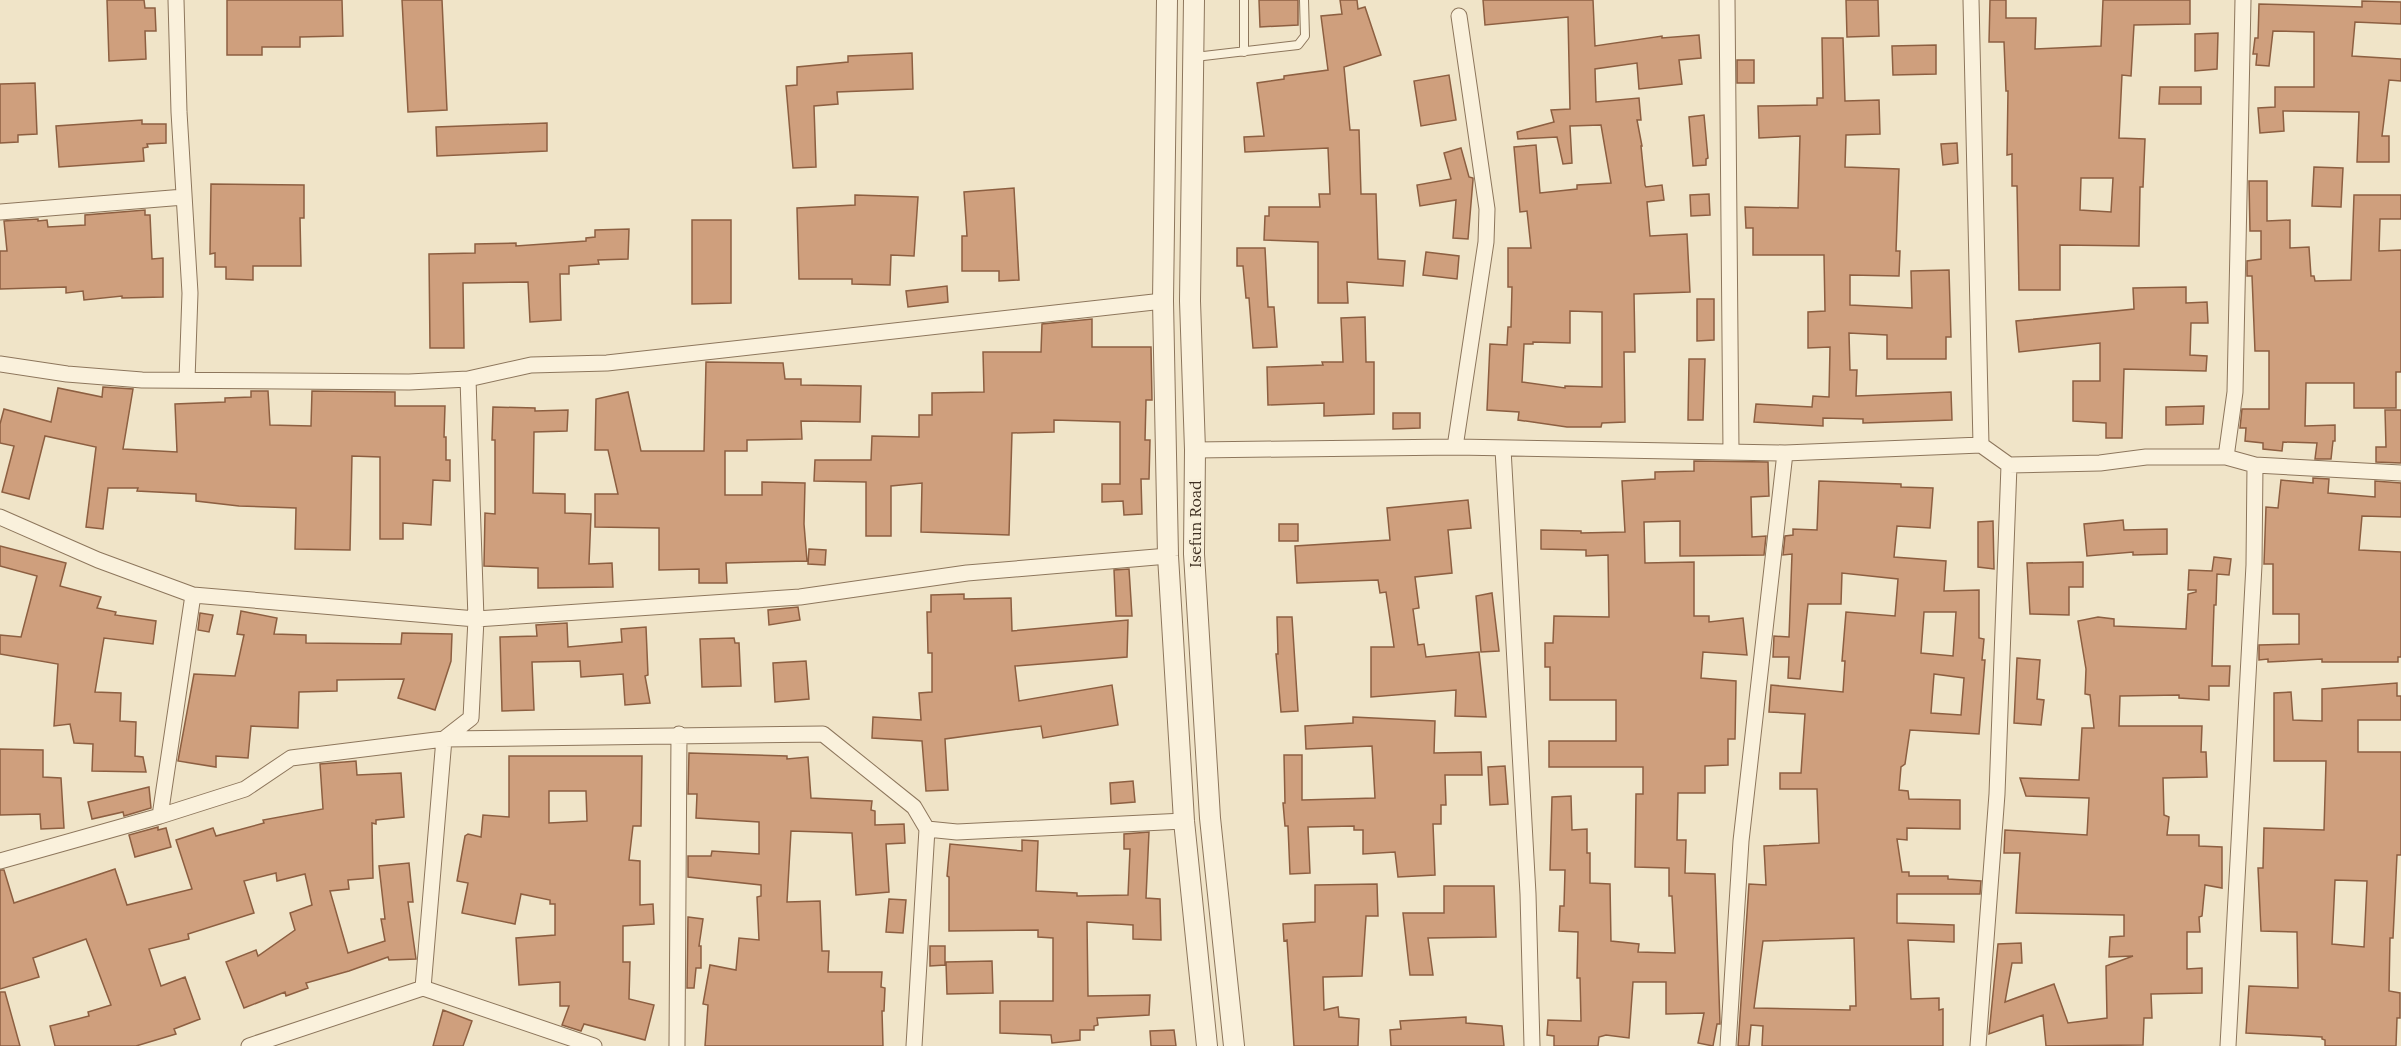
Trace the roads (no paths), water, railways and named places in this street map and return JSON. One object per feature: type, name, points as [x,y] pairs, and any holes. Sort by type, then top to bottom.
[{"type":"street","points":[[176,0],[179,112],[190,293],[187,380]]},
{"type":"street","name":"Isefun Road","points":[[1167,0],[1163,301],[1168,556],[1184,820],[1207,1046]]},
{"type":"street","name":"Isefun Road","points":[[1194,0],[1190,301],[1195,450],[1194,554],[1210,818],[1234,1046]]},
{"type":"street","points":[[1727,0],[1731,450]]},
{"type":"street","points":[[1971,0],[1981,445]]},
{"type":"street","points":[[2226,457],[2235,392],[2243,0]]},
{"type":"street","points":[[1455,447],[1486,242],[1487,209],[1459,16]]},
{"type":"street","points":[[0,212],[184,197]]},
{"type":"street","points":[[0,364],[67,374],[142,380],[409,382],[468,380],[531,365],[607,363],[1163,301]]},
{"type":"street","points":[[423,988],[444,739],[471,718],[476,619],[468,380]]},
{"type":"street","points":[[1195,450],[1455,447],[1731,450],[1785,453],[1981,445],[2009,465],[2100,463],[2146,457],[2226,457],[2255,465],[2401,473]]},
{"type":"street","points":[[1503,449],[1528,894],[1532,1046]]},
{"type":"street","points":[[1728,1046],[1741,841],[1785,453]]},
{"type":"street","points":[[1978,1046],[1997,794],[2009,465]]},
{"type":"street","points":[[2228,1046],[2254,565],[2255,465]]},
{"type":"street","points":[[0,517],[98,560],[193,595],[476,619],[800,597],[967,573],[1168,556]]},
{"type":"street","points":[[160,816],[193,595]]},
{"type":"street","points":[[0,861],[160,816],[245,789],[291,758],[444,739],[679,734],[823,734],[914,807],[927,829],[914,1046]]},
{"type":"street","points":[[677,1046],[679,734]]},
{"type":"street","points":[[927,829],[957,832],[1184,820]]},
{"type":"street","points":[[249,1046],[423,988],[594,1046]]},
{"type":"lane","points":[[1244,0],[1244,52]]},
{"type":"lane","points":[[1194,57],[1292,46],[1302,42],[1305,36],[1304,0]]}]
